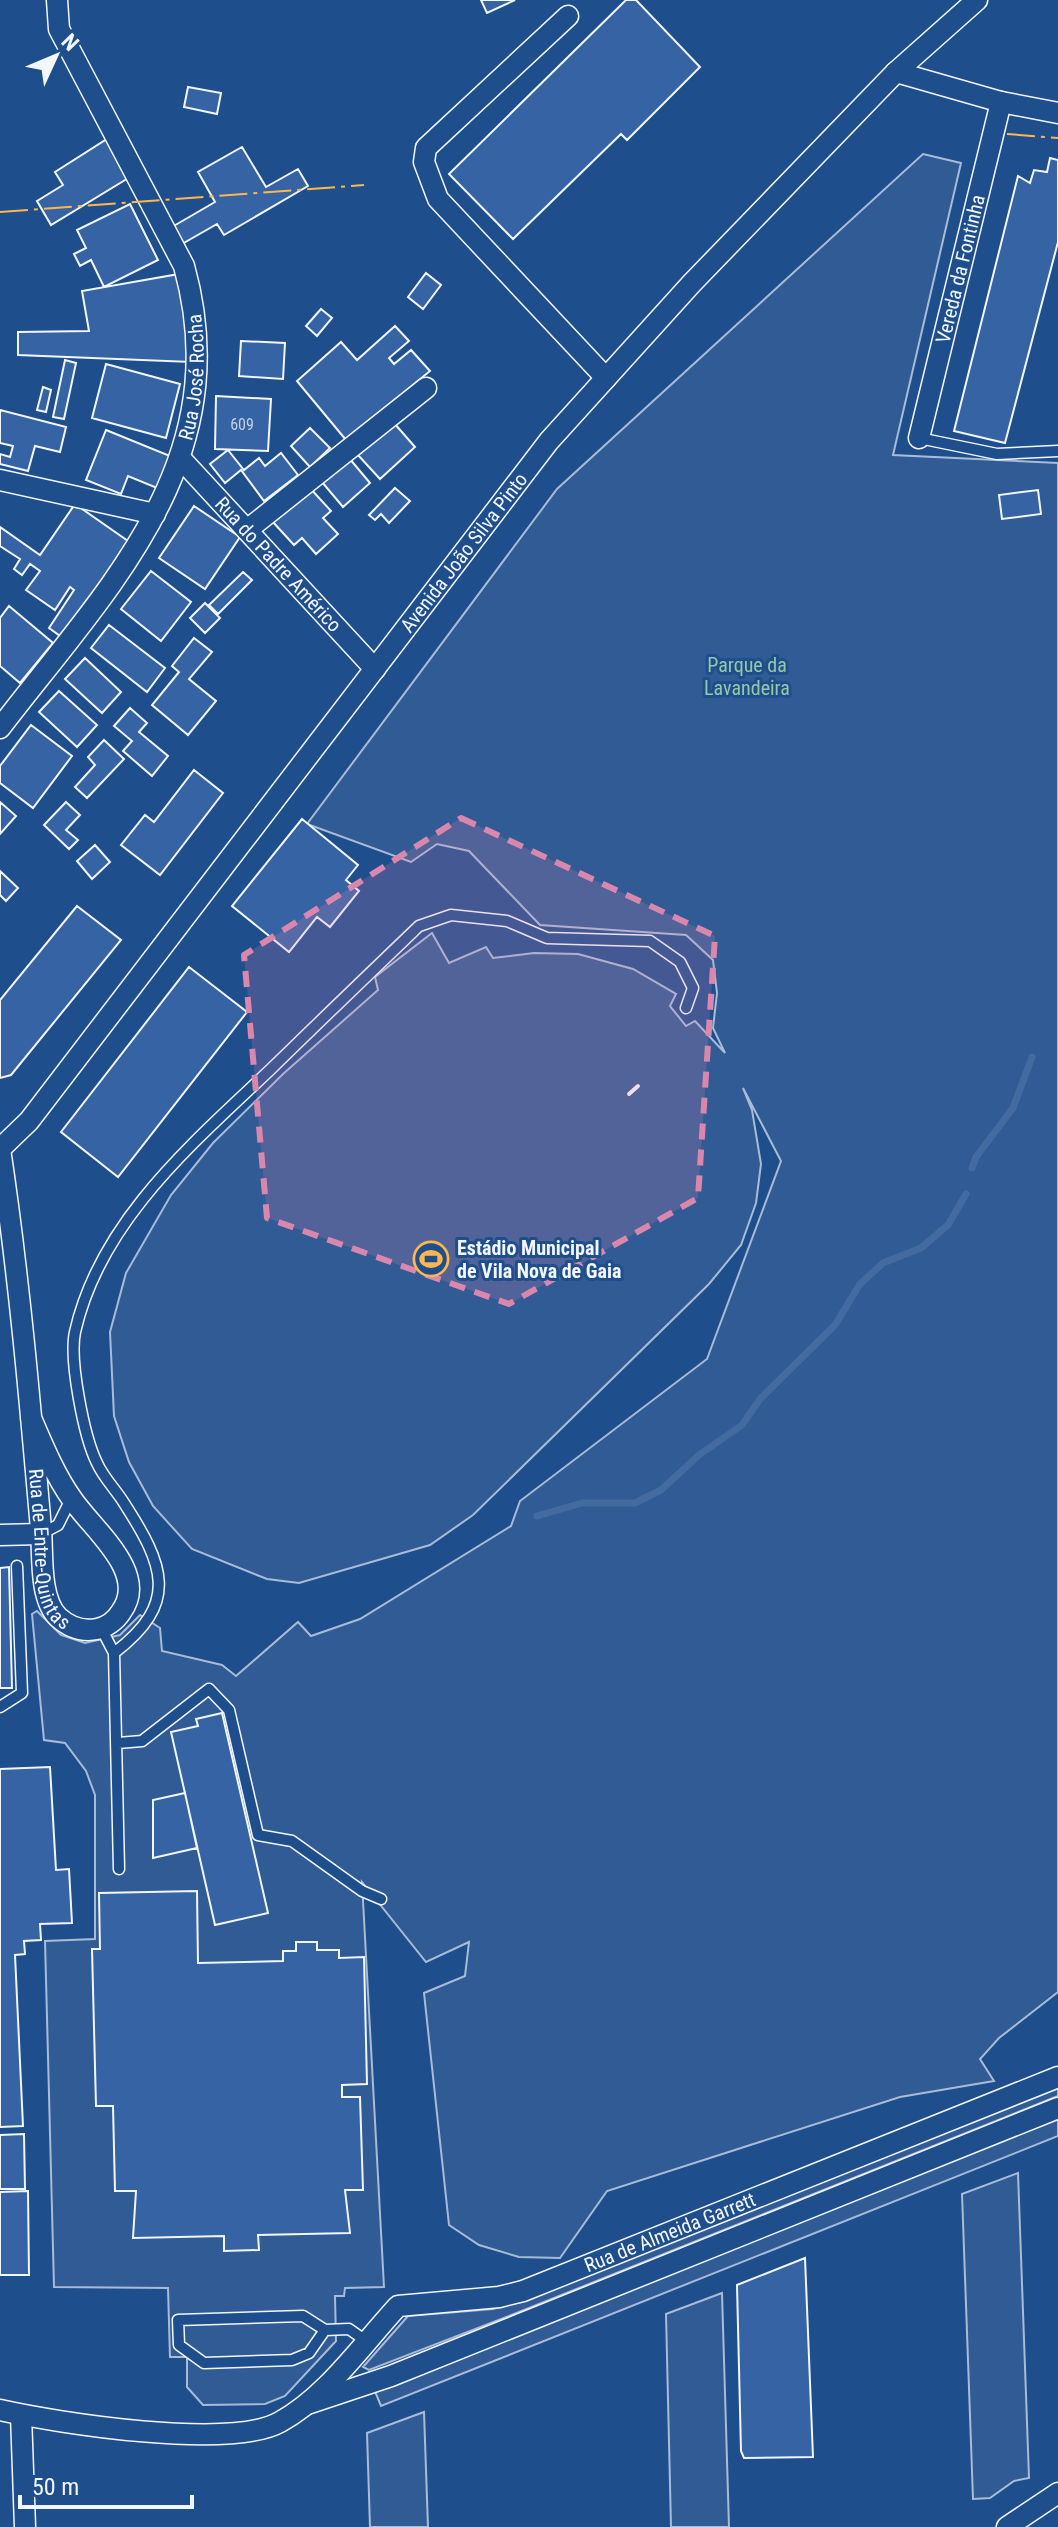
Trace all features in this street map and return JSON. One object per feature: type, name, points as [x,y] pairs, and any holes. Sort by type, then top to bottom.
[{"type":"street","name":"Rua José Rocha","points":[[0,728],[135,552],[182,460],[196,392],[196,308],[184,266],[59,29],[57,0]]},
{"type":"street","name":"Avenida João Silva Pinto","points":[[0,1149],[29,1121],[549,441],[692,283],[896,72],[977,0]]},
{"type":"street","points":[[568,16],[426,148],[423,155],[429,180],[444,206],[606,378]]},
{"type":"street","points":[[896,72],[1001,102],[1058,113]]},
{"type":"street","name":"Vereda da Fontinha","points":[[919,438],[1001,102]]},
{"type":"street","points":[[247,530],[426,388]]},
{"type":"street","name":"Rua do Padre Américo","points":[[182,460],[375,669]]},
{"type":"street","points":[[0,480],[155,514]]},
{"type":"street","name":"Rua de Entre-Quintas","points":[[0,1149],[18,1267],[31,1418],[50,1529],[48,1599],[55,1614],[69,1625],[85,1630],[101,1628],[116,1619],[126,1606],[130,1591],[128,1575],[71,1499],[31,1418]]},
{"type":"street","points":[[0,1535],[50,1529]]},
{"type":"street","name":"Rua de Almeida Garrett","points":[[0,2410],[140,2432],[250,2432],[278,2423],[306,2404],[398,2306],[499,2297],[523,2291],[1058,2077]]},
{"type":"street","name":"Rua de Almeida Garrett","points":[[306,2404],[391,2376],[1058,2108]]},
{"type":"street","points":[[21,2415],[25,2527]]},
{"type":"street","points":[[1007,2527],[1058,2493]]},
{"type":"lane","points":[[919,438],[997,454],[1058,451]]},
{"type":"lane","points":[[114,1653],[142,1632],[153,1613],[159,1574],[145,1537],[97,1463],[80,1409],[74,1335],[90,1288],[108,1250],[160,1175],[419,926],[451,915],[507,921],[547,938],[650,941],[680,962],[693,988],[686,1008]]},
{"type":"lane","name":"Rua de Entre-Quintas","points":[[50,1529],[71,1499]]},
{"type":"lane","points":[[0,1707],[22,1693],[17,1566]]},
{"type":"lane","points":[[101,1628],[114,1653],[119,1869]]},
{"type":"lane","points":[[118,1743],[142,1741],[209,1689],[229,1710],[258,1835],[292,1841],[362,1891],[381,1899]]},
{"type":"lane","points":[[325,2330],[317,2345],[302,2357],[204,2363],[179,2345],[178,2320],[303,2316],[325,2330],[349,2329],[366,2341]]},
{"type":"highlighted area","points":[[461,818],[715,936],[698,1198],[509,1304],[267,1218],[244,955]]},
{"type":"shaded area","name":"Parque da Lavandeira","points":[[923,154],[961,163],[893,455],[1058,463],[1058,1992],[999,2038],[980,2059],[994,2081],[900,2097],[607,2191],[560,2258],[519,2257],[479,2245],[449,2225],[424,1993],[465,1976],[469,1942],[426,1962],[362,1882],[384,2287],[345,2288],[344,2296],[335,2296],[336,2341],[285,2396],[265,2404],[203,2405],[187,2387],[187,2357],[170,2357],[168,2288],[54,2287],[45,1941],[95,1939],[95,1795],[86,1771],[65,1743],[44,1740],[32,1614],[37,1611],[61,1635],[85,1643],[120,1635],[140,1615],[160,1628],[162,1651],[222,1665],[236,1676],[298,1622],[311,1636],[360,1619],[511,1526],[520,1501],[707,1359],[781,1161],[743,1088],[752,1110],[761,1164],[756,1203],[741,1245],[709,1284],[473,1515],[430,1545],[299,1583],[267,1579],[192,1549],[153,1506],[129,1462],[114,1416],[110,1332],[126,1273],[171,1195],[213,1143],[283,1074],[378,990],[375,977],[432,933],[449,963],[486,947],[493,958],[534,953],[578,954],[633,969],[676,994],[670,1006],[686,1026],[695,1021],[725,1053],[713,1028],[717,993],[713,960],[686,935],[540,925],[469,851],[437,844],[411,862],[307,824],[557,489]]},
{"type":"shaded area","points":[[1058,2088],[1058,2096],[519,2312],[369,2370],[363,2367],[408,2316],[493,2309],[518,2302]]},
{"type":"shaded area","points":[[1058,2116],[1058,2136],[381,2406],[374,2389]]},
{"type":"shaded area","points":[[1018,2173],[1029,2478],[1014,2481],[990,2498],[973,2499],[962,2194]]},
{"type":"shaded area","points":[[722,2293],[729,2527],[671,2527],[666,2314]]},
{"type":"shaded area","points":[[424,2412],[428,2527],[370,2527],[367,2433]]},
{"type":"building","points":[[481,0],[515,0],[487,13]]},
{"type":"building","points":[[626,0],[636,0],[700,67],[627,140],[621,134],[513,239],[449,174]]},
{"type":"building","points":[[188,87],[221,93],[217,114],[184,107]]},
{"type":"building","points":[[107,139],[130,177],[51,225],[37,201],[63,185],[55,172]]},
{"type":"building","points":[[242,147],[266,187],[298,169],[308,186],[224,235],[217,224],[182,244],[172,227],[215,202],[198,172]]},
{"type":"building","points":[[1050,158],[1058,160],[1058,242],[1005,443],[954,431],[1018,176],[1030,183],[1034,170],[1047,172]]},
{"type":"building","points":[[130,204],[158,260],[104,287],[91,260],[80,266],[74,254],[86,248],[77,230]]},
{"type":"building","points":[[426,273],[441,285],[423,309],[408,297]]},
{"type":"building","points":[[179,274],[191,362],[18,355],[18,332],[89,331],[82,291]]},
{"type":"building","points":[[321,309],[332,318],[317,336],[306,326]]},
{"type":"building","points":[[395,326],[409,341],[389,358],[394,364],[411,350],[430,371],[346,440],[297,381],[341,342],[357,360]]},
{"type":"building","points":[[241,341],[285,343],[283,379],[239,376]]},
{"type":"building","points":[[65,360],[76,363],[64,419],[53,417]]},
{"type":"building","points":[[106,364],[180,384],[166,438],[92,418]]},
{"type":"building","points":[[43,387],[51,390],[46,412],[37,410]]},
{"type":"building","points":[[216,396],[271,399],[268,451],[215,449]]},
{"type":"building","points":[[0,410],[66,427],[60,452],[35,446],[28,471],[0,464],[0,454],[10,457],[13,446],[0,443]]},
{"type":"building","points":[[394,423],[415,447],[380,479],[358,455]]},
{"type":"building","points":[[310,428],[330,448],[310,467],[291,446]]},
{"type":"building","points":[[106,430],[170,456],[157,488],[128,476],[121,494],[86,480]]},
{"type":"building","points":[[228,450],[244,470],[259,458],[265,466],[281,453],[298,475],[264,501],[241,470],[225,483],[210,464]]},
{"type":"building","points":[[349,458],[370,483],[343,507],[322,482]]},
{"type":"building","points":[[309,487],[331,511],[323,518],[338,534],[316,554],[302,538],[294,545],[272,521]]},
{"type":"building","points":[[395,488],[410,501],[389,523],[381,514],[375,520],[369,515]]},
{"type":"building","points":[[1038,490],[1041,514],[1002,519],[999,495]]},
{"type":"building","points":[[75,504],[128,541],[63,638],[49,628],[74,590],[70,587],[55,610],[26,590],[40,571],[30,564],[22,575],[14,569],[20,559],[0,546],[0,527],[40,555]]},
{"type":"building","points":[[194,506],[240,537],[205,589],[159,558]]},
{"type":"building","points":[[151,571],[191,602],[161,641],[121,609]]},
{"type":"building","points":[[243,572],[252,580],[218,614],[209,605]]},
{"type":"building","points":[[205,603],[220,618],[205,633],[190,618]]},
{"type":"building","points":[[9,606],[53,643],[20,683],[0,666],[0,618]]},
{"type":"building","points":[[109,625],[165,668],[147,692],[91,648]]},
{"type":"building","points":[[194,638],[212,652],[189,679],[216,701],[188,735],[152,705],[179,672],[172,666]]},
{"type":"building","points":[[85,658],[121,692],[102,713],[65,679]]},
{"type":"building","points":[[59,691],[97,725],[77,747],[39,712]]},
{"type":"building","points":[[130,708],[147,723],[139,732],[168,756],[152,776],[123,751],[132,741],[114,726]]},
{"type":"building","points":[[31,725],[72,756],[33,808],[0,783],[0,766]]},
{"type":"building","points":[[104,740],[124,759],[87,798],[75,787],[95,765],[88,757]]},
{"type":"building","points":[[194,770],[223,793],[160,875],[121,845],[145,815],[154,822]]},
{"type":"building","points":[[0,802],[16,816],[0,834]]},
{"type":"building","points":[[66,802],[80,815],[66,830],[78,840],[69,849],[44,825]]},
{"type":"building","points":[[302,819],[358,865],[346,880],[359,891],[330,927],[317,917],[289,952],[232,906]]},
{"type":"building","points":[[95,845],[110,862],[92,879],[77,861]]},
{"type":"building","points":[[0,871],[18,888],[6,901],[0,895]]},
{"type":"building","points":[[77,906],[121,940],[11,1075],[0,1078],[0,1000]]},
{"type":"building","points":[[189,967],[247,1012],[118,1177],[61,1132]]},
{"type":"building","points":[[9,1567],[12,1688],[0,1688],[0,1568]]},
{"type":"building","points":[[222,1713],[268,1913],[215,1925],[171,1732],[198,1726],[196,1719]]},
{"type":"building","points":[[50,1767],[56,1870],[69,1869],[72,1923],[40,1924],[41,1940],[24,1941],[25,1954],[15,1955],[23,2126],[0,2127],[0,1769]]},
{"type":"building","points":[[185,1793],[197,1848],[153,1858],[153,1800]]},
{"type":"building","points":[[197,1891],[198,1963],[283,1961],[283,1951],[296,1951],[296,1942],[317,1942],[317,1950],[339,1950],[339,1958],[364,1957],[367,2084],[342,2085],[342,2097],[360,2097],[363,2190],[345,2190],[350,2233],[258,2235],[259,2250],[224,2251],[224,2236],[133,2238],[136,2191],[115,2191],[113,2106],[96,2106],[92,1949],[100,1949],[99,1893]]},
{"type":"building","points":[[24,2134],[25,2189],[0,2189],[0,2135]]},
{"type":"building","points":[[28,2191],[29,2275],[0,2275],[0,2192]]},
{"type":"building","points":[[805,2258],[813,2457],[744,2458],[741,2451],[737,2285]]},
{"type":"waterway","points":[[972,1168],[976,1157],[1013,1108],[1032,1057]]},
{"type":"waterway","points":[[537,1516],[582,1503],[635,1503],[661,1490],[699,1455],[742,1425],[760,1399],[835,1325],[860,1284],[883,1263],[921,1248],[948,1225],[966,1194]]},
{"type":"wall","points":[[629,1094],[638,1086]]},
{"type":"power","points":[[1007,134],[1058,138]]},
{"type":"power","points":[[0,212],[364,185]]},
{"type":"place","name":"Estádio Municipal de Vila Nova de Gaia","points":[[431,1259]]}]
